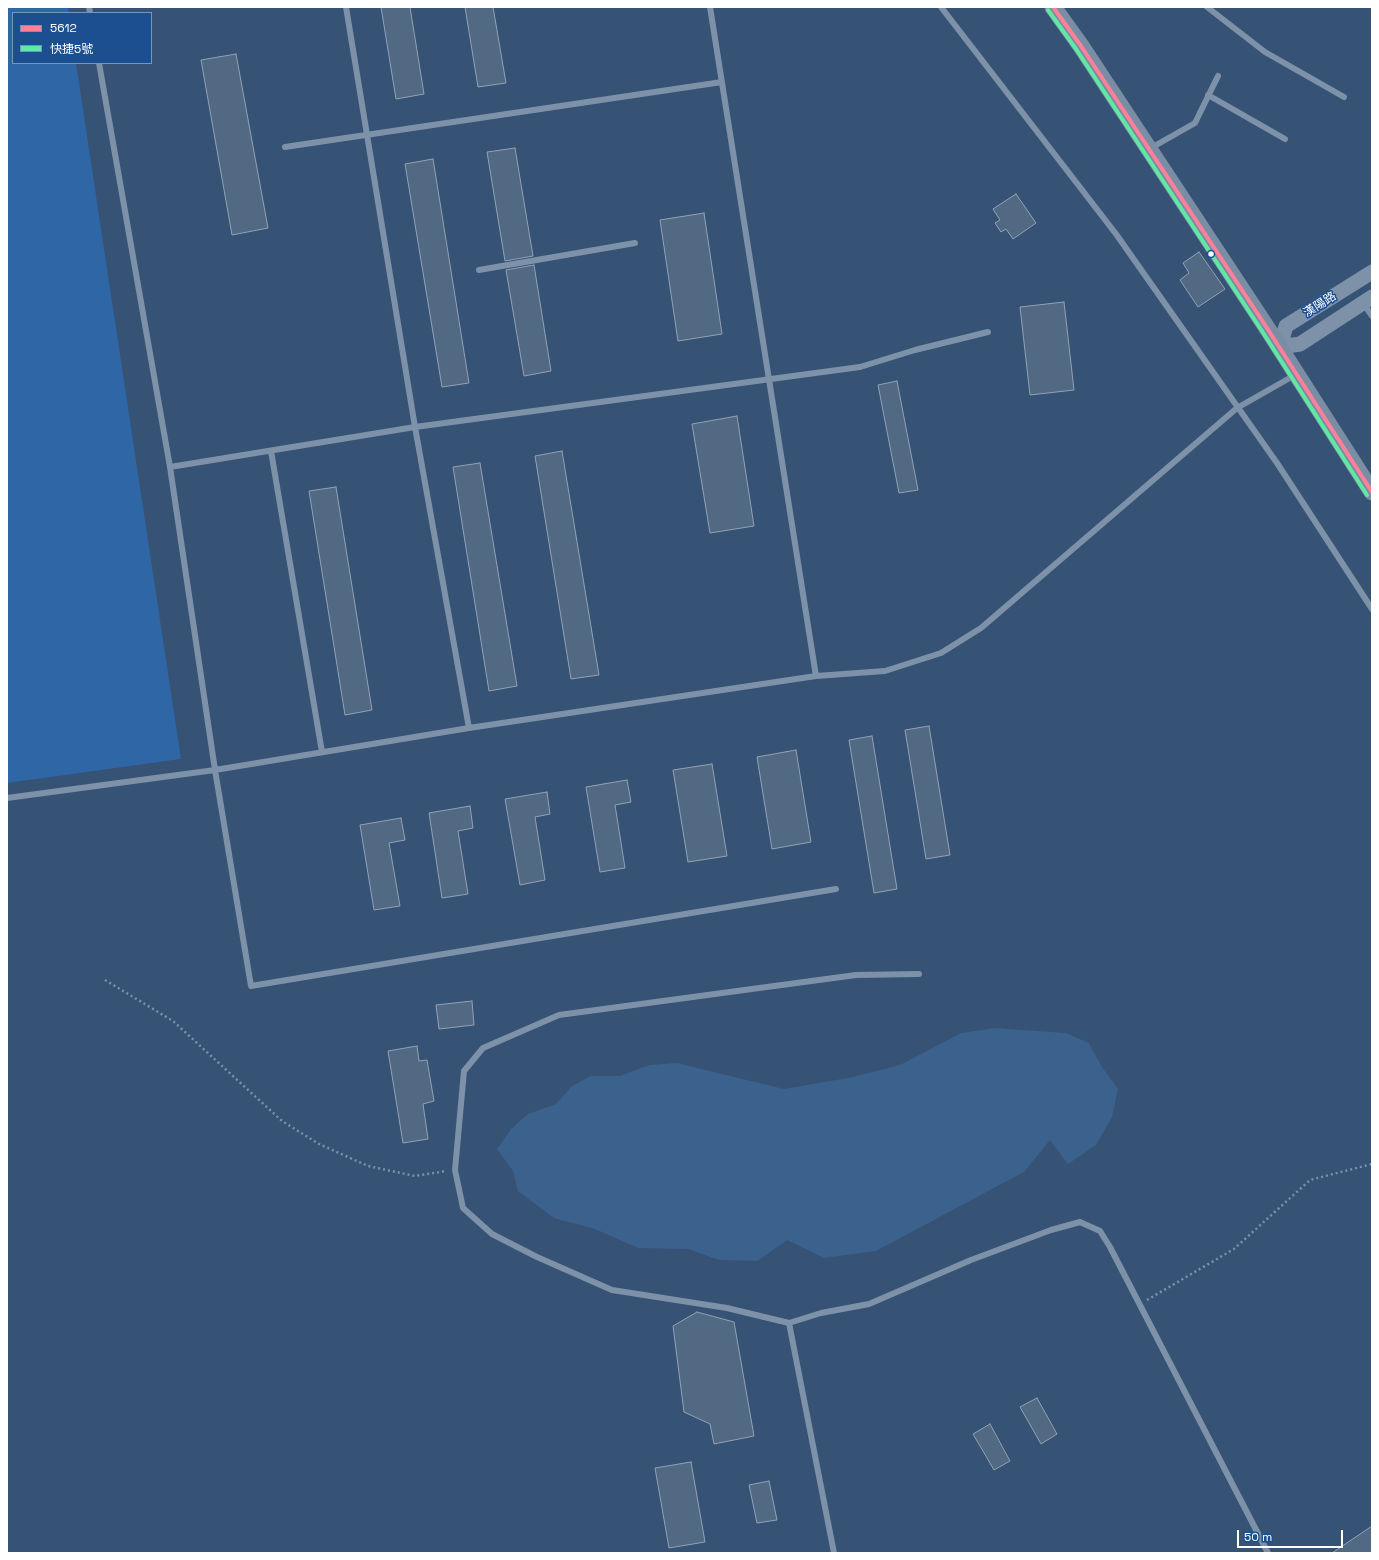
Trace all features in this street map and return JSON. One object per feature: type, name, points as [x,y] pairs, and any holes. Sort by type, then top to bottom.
[{"type":"main road","points":[[1053,7],[1150,149],[1280,347],[1372,492]]},
{"type":"street","name":"漢陽路","points":[[1280,347],[1286,326],[1372,272]]},
{"type":"street","points":[[1280,347],[1300,344],[1368,300]]},
{"type":"lane","points":[[346,7],[415,427],[469,728]]},
{"type":"lane","points":[[710,7],[816,676]]},
{"type":"lane","points":[[941,7],[1116,234],[1277,463],[1372,609]]},
{"type":"lane","points":[[1207,7],[1265,52],[1344,97]]},
{"type":"lane","points":[[99,64],[170,467],[215,770],[251,986],[836,890]]},
{"type":"lane","points":[[1150,149],[1195,123],[1218,76]]},
{"type":"lane","points":[[285,147],[367,133],[722,82]]},
{"type":"lane","points":[[1208,95],[1284,139]]},
{"type":"lane","points":[[479,270],[635,243]]},
{"type":"lane","points":[[1368,300],[1372,316]]},
{"type":"lane","points":[[170,467],[415,427],[860,367],[915,350],[988,332]]},
{"type":"lane","points":[[7,798],[215,770],[469,728],[816,676],[885,671],[941,654],[981,628],[1237,408],[1297,374]]},
{"type":"lane","points":[[271,451],[322,752]]},
{"type":"lane","points":[[919,974],[856,975],[559,1015],[483,1048],[464,1071],[455,1170],[463,1208],[492,1234],[537,1257],[612,1290],[727,1308],[789,1323],[821,1313],[869,1304],[971,1260],[1051,1230],[1080,1222],[1100,1231],[1140,1304],[1268,1553]]},
{"type":"lane","points":[[789,1323],[834,1553]]},
{"type":"path","points":[[105,980],[173,1021],[282,1121],[319,1144],[368,1166],[414,1176],[455,1170]]},
{"type":"path","points":[[1140,1304],[1234,1249],[1310,1180],[1372,1164]]},
{"type":"shaded area","points":[[7,7],[68,7],[69,12],[12,12],[12,64],[76,64],[181,759],[7,783]]},
{"type":"shaded area","points":[[995,1028],[1066,1033],[1089,1043],[1102,1067],[1118,1089],[1112,1117],[1096,1145],[1068,1164],[1050,1140],[1024,1172],[876,1251],[824,1258],[787,1240],[758,1261],[719,1260],[688,1249],[638,1248],[595,1229],[554,1218],[518,1191],[513,1171],[497,1149],[511,1129],[528,1114],[556,1104],[572,1086],[591,1076],[620,1076],[649,1065],[677,1063],[784,1089],[853,1077],[900,1065],[961,1033]]},
{"type":"building","points":[[381,7],[410,7],[424,94],[396,99]]},
{"type":"building","points":[[465,7],[493,7],[506,83],[478,87]]},
{"type":"building","points":[[236,54],[268,228],[232,235],[201,60]]},
{"type":"building","points":[[515,148],[533,256],[505,261],[487,152]]},
{"type":"building","points":[[433,159],[469,383],[442,387],[405,164]]},
{"type":"building","points":[[1016,194],[1036,223],[1013,239],[1006,229],[1001,232],[995,223],[1000,220],[993,209]]},
{"type":"building","points":[[704,213],[722,334],[678,341],[660,220]]},
{"type":"building","points":[[1199,252],[1225,289],[1198,307],[1180,280],[1189,273],[1183,263]]},
{"type":"building","points":[[534,265],[551,371],[524,376],[506,270]]},
{"type":"building","points":[[1064,302],[1074,390],[1030,395],[1020,307]]},
{"type":"building","points":[[897,381],[918,490],[899,493],[878,385]]},
{"type":"building","points":[[737,416],[754,526],[710,533],[692,424]]},
{"type":"building","points":[[562,451],[599,675],[571,679],[535,456]]},
{"type":"building","points":[[480,463],[517,686],[489,691],[453,467]]},
{"type":"building","points":[[336,487],[372,710],[345,715],[309,491]]},
{"type":"building","points":[[929,726],[950,855],[926,859],[905,730]]},
{"type":"building","points":[[872,736],[897,889],[874,893],[849,740]]},
{"type":"building","points":[[796,750],[811,842],[772,849],[757,757]]},
{"type":"building","points":[[712,764],[727,856],[688,862],[673,770]]},
{"type":"building","points":[[627,780],[631,802],[615,805],[625,868],[600,872],[586,787]]},
{"type":"building","points":[[547,792],[550,814],[535,817],[545,880],[520,885],[505,799]]},
{"type":"building","points":[[470,806],[473,828],[458,831],[468,894],[442,898],[429,813]]},
{"type":"building","points":[[401,818],[405,840],[389,843],[400,906],[374,910],[360,825]]},
{"type":"building","points":[[472,1001],[474,1025],[439,1029],[436,1005]]},
{"type":"building","points":[[417,1046],[419,1061],[427,1060],[434,1101],[423,1104],[428,1139],[403,1143],[388,1051]]},
{"type":"building","points":[[697,1312],[734,1322],[754,1436],[714,1444],[710,1424],[684,1412],[673,1326]]},
{"type":"building","points":[[1037,1398],[1057,1434],[1041,1444],[1020,1407]]},
{"type":"building","points":[[990,1424],[1010,1461],[994,1470],[973,1434]]},
{"type":"building","points":[[691,1462],[705,1542],[669,1548],[655,1468]]},
{"type":"building","points":[[769,1481],[777,1520],[757,1523],[749,1485]]},
{"type":"building","points":[[1372,1526],[1372,1553],[1332,1553]]},
{"type":"transit line","name":"5612","points":[[1053,7],[1081,46],[1267,328],[1372,492]]},
{"type":"transit line","name":"快捷5號","points":[[1048,10],[1076,49],[1262,331],[1367,495]]}]
